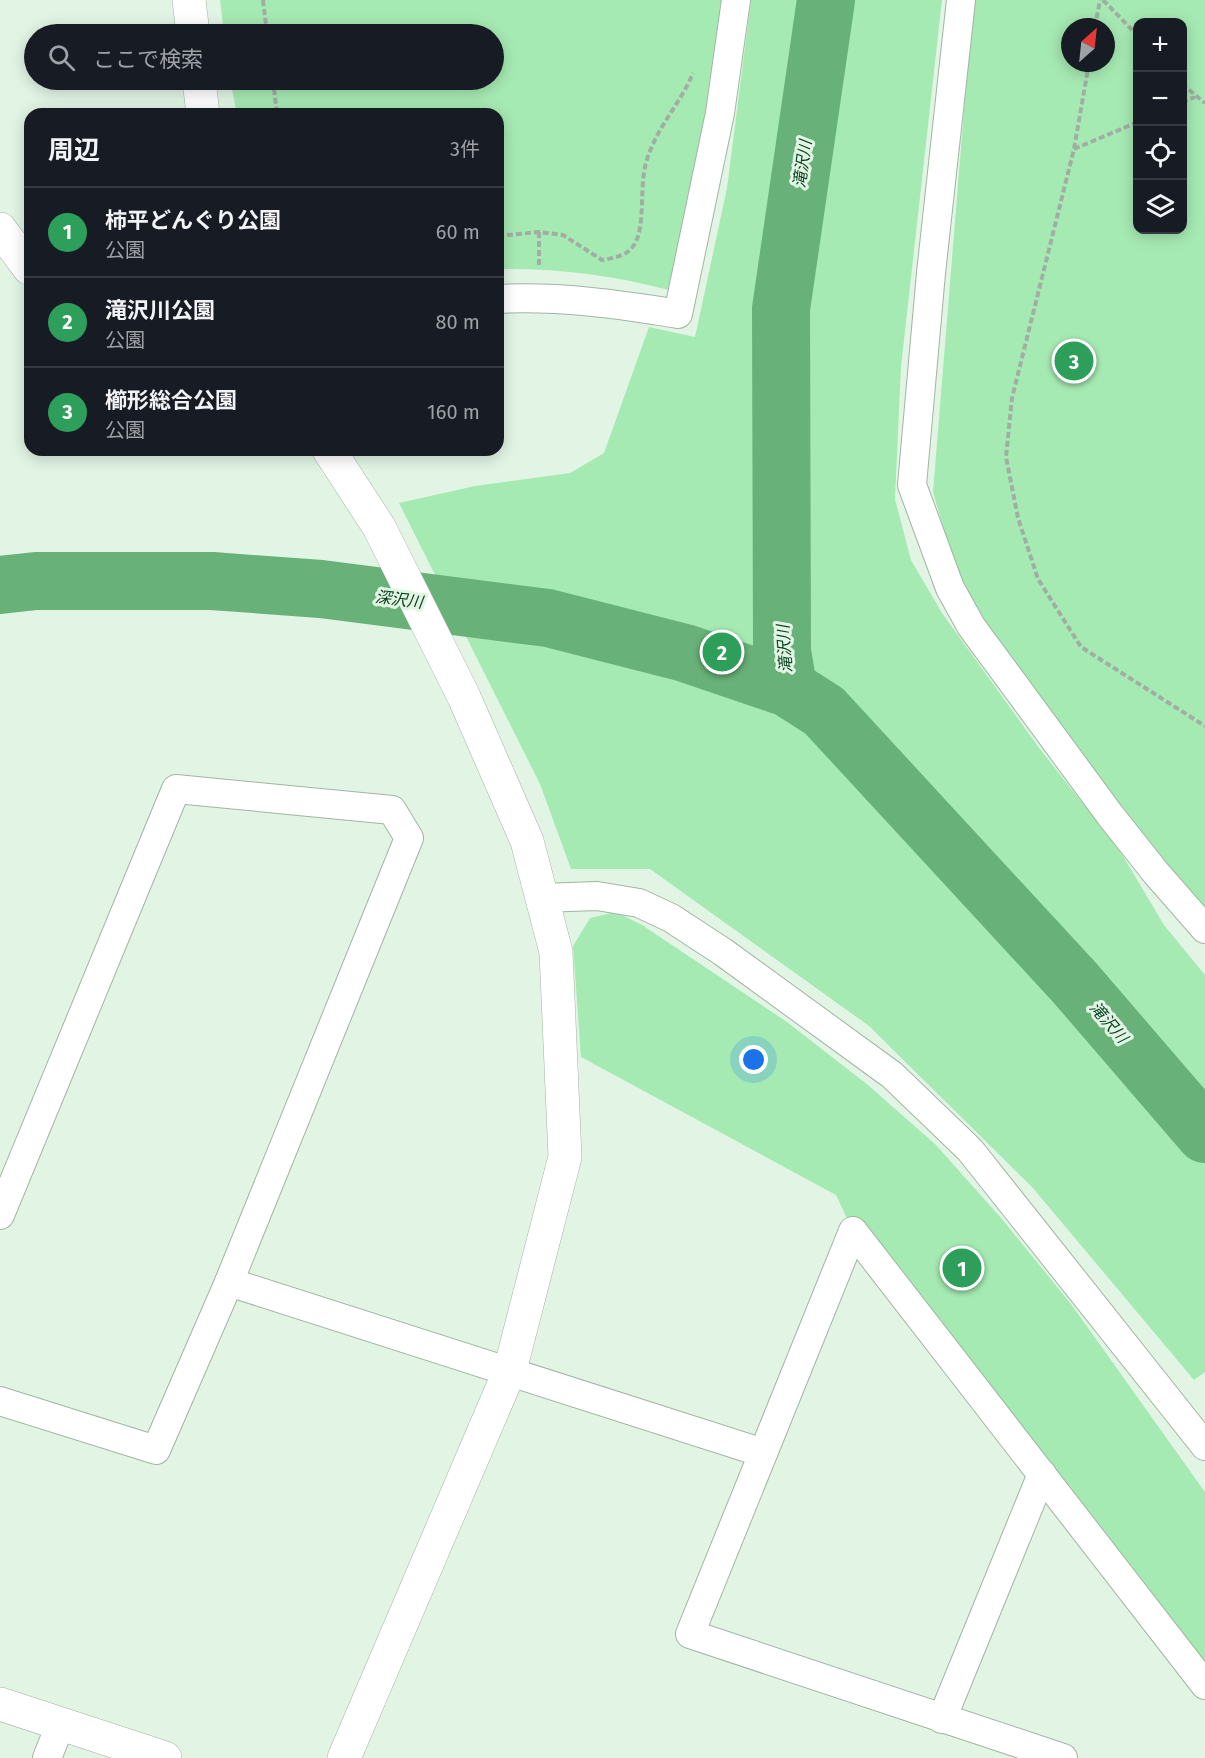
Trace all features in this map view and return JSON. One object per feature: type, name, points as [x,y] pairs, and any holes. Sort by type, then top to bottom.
[{"type":"street","points":[[189,0],[192,24]]},
{"type":"street","points":[[504,299],[533,297],[616,303],[678,314],[720,113],[736,0]]},
{"type":"street","points":[[961,0],[931,273],[912,485],[950,588],[971,626],[1116,823],[1205,929]]},
{"type":"street","points":[[200,90],[202,108]]},
{"type":"street","points":[[0,229],[24,260]]},
{"type":"street","points":[[0,268],[24,268]]},
{"type":"street","points":[[333,456],[379,527],[464,697],[527,841],[556,952],[565,1157],[510,1370],[344,1758]]},
{"type":"street","points":[[0,1215],[176,789],[392,810],[409,838],[229,1282],[156,1450],[0,1401]]},
{"type":"street","points":[[542,898],[608,898],[639,903],[671,918],[723,952],[892,1075],[970,1150],[1205,1446]]},
{"type":"street","points":[[1063,1758],[690,1634],[853,1231],[1205,1685]]},
{"type":"street","points":[[229,1282],[510,1370],[763,1453]]},
{"type":"street","points":[[942,1719],[1042,1474]]},
{"type":"street","points":[[0,1704],[165,1758]]},
{"type":"street","points":[[47,1758],[61,1723]]},
{"type":"path","points":[[263,0],[266,24]]},
{"type":"path","points":[[1097,18],[1101,0]]},
{"type":"path","points":[[1101,0],[1133,32]]},
{"type":"path","points":[[504,235],[539,232],[563,235],[602,260],[620,257],[634,246],[641,227],[640,191],[655,136],[694,68]]},
{"type":"path","points":[[1087,72],[1074,149],[1012,398],[1006,457],[1018,518],[1038,579],[1081,647],[1205,726]]},
{"type":"path","points":[[1187,89],[1205,103]]},
{"type":"path","points":[[274,90],[276,108]]},
{"type":"path","points":[[1187,100],[1195,97]]},
{"type":"path","points":[[1074,149],[1133,124]]},
{"type":"path","points":[[536,274],[539,268],[539,232]]},
{"type":"green space","points":[[220,0],[723,0],[706,113],[669,290],[626,280],[584,274],[504,269],[504,108],[236,108],[232,90],[504,90],[504,24],[223,24]]},
{"type":"green space","points":[[751,0],[942,0],[901,367],[895,499],[911,560],[942,613],[1040,749],[1120,851],[1164,925],[1205,975],[1205,1372],[1194,1380],[1032,1187],[869,1026],[650,869],[571,869],[540,784],[399,503],[475,486],[570,473],[604,453],[649,327],[695,337],[727,188]]},
{"type":"green space","points":[[973,0],[1205,0],[1205,909],[1130,821],[961,589],[933,492]]},
{"type":"green space","points":[[616,912],[642,925],[787,1022],[868,1085],[936,1145],[1002,1219],[1071,1304],[1205,1492],[1205,1665],[853,1231],[836,1195],[581,1057],[573,946],[590,918]]},
{"type":"waterway","name":"滝沢川","points":[[788,688],[782,651],[781,309],[826,0]]},
{"type":"waterway","name":"深沢川","points":[[0,585],[36,581],[212,581],[321,589],[548,618],[685,653],[788,688],[824,711],[1075,983],[1205,1134]]},
{"type":"place","name":"櫛形総合公園","points":[[1074,361]]},
{"type":"place","name":"滝沢川公園","points":[[722,652]]},
{"type":"place","name":"柿平どんぐり公園","points":[[962,1268]]}]
